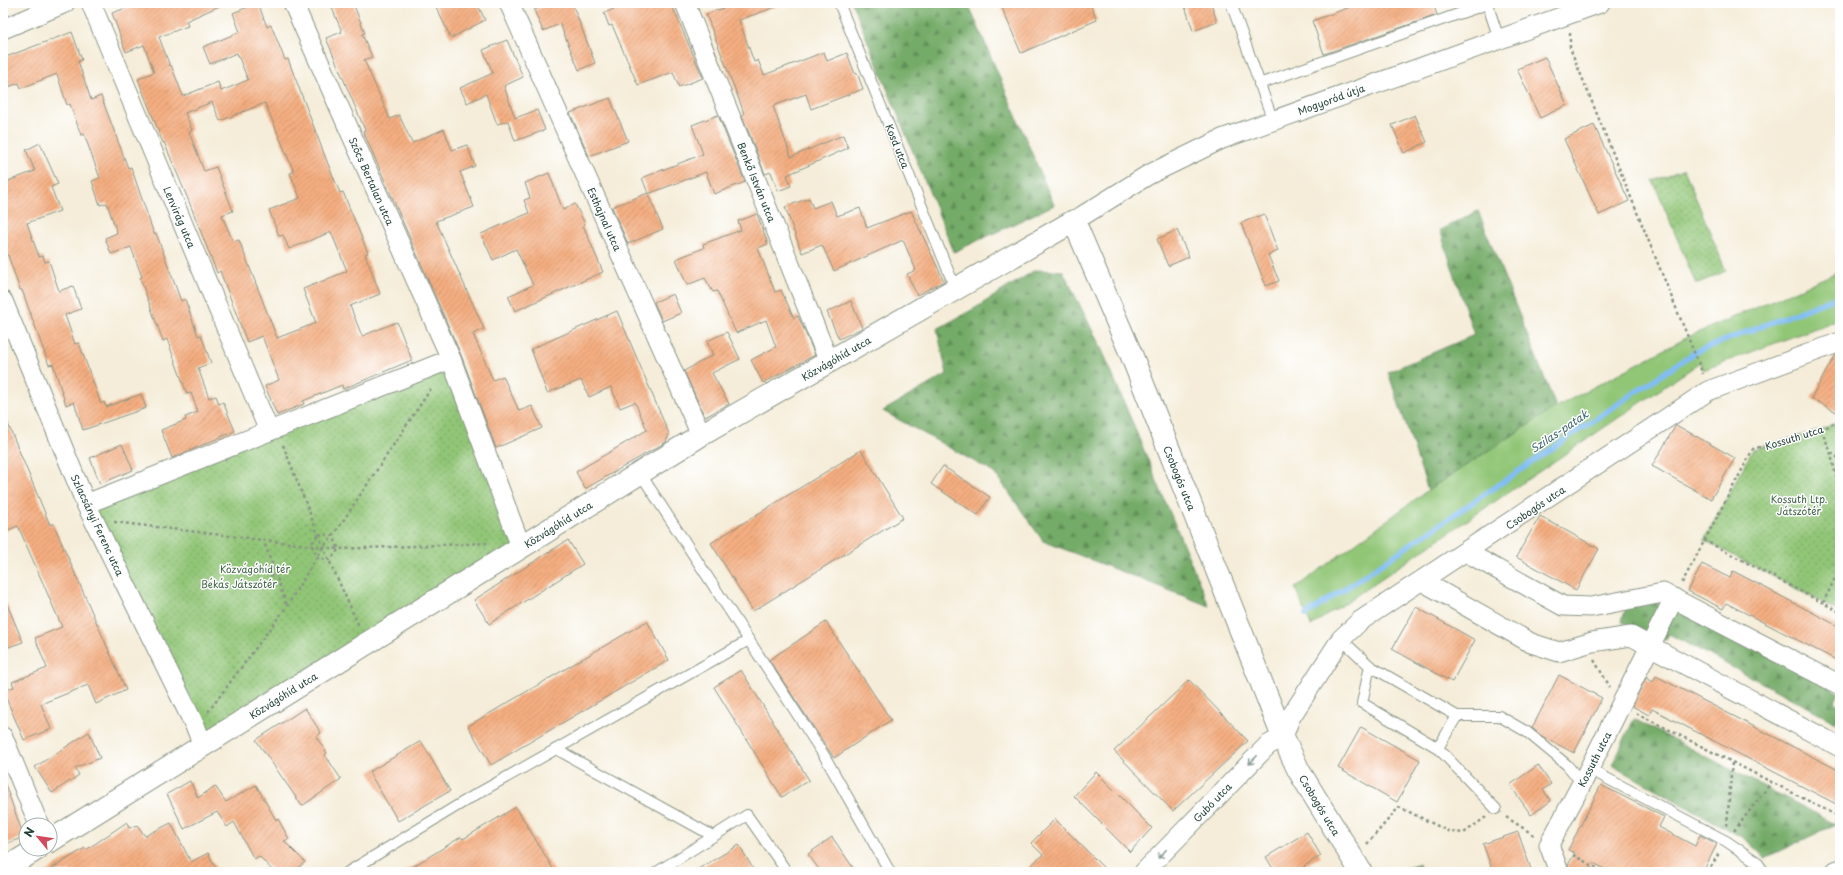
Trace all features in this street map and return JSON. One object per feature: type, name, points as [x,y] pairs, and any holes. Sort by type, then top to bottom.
[{"type":"street","points":[[3,29],[65,3]]},
{"type":"street","name":"Lenvirág utca","points":[[91,3],[272,429]]},
{"type":"street","name":"Szőcs Bertalan utca","points":[[293,3],[451,359]]},
{"type":"street","name":"Esthajnal utca","points":[[509,3],[700,435]]},
{"type":"street","name":"Benkő István utca","points":[[685,3],[829,362]]},
{"type":"street","name":"Mogyoród útja","points":[[1074,221],[1148,175],[1222,139],[1586,6]]},
{"type":"street","name":"Közvágóhíd utca","points":[[58,835],[200,736],[366,643],[700,435],[956,290],[1074,221]]},
{"type":"street","name":"Csobogós utca","points":[[1074,221],[1131,354],[1283,737],[1300,771],[1361,872]]},
{"type":"street","name":"Szlacsányi Ferenc utca","points":[[3,301],[90,512],[200,736]]},
{"type":"street","name":"Csobogós utca","points":[[1283,737],[1290,718],[1341,639],[1360,621],[1708,391],[1840,342]]},
{"type":"street","points":[[90,512],[272,429],[451,359],[520,548]]},
{"type":"street","points":[[1466,552],[1563,606],[1591,607],[1663,593],[1840,684]]},
{"type":"street","points":[[1422,581],[1531,643],[1559,652],[1584,644],[1630,636],[1840,747]]},
{"type":"street","name":"Kossuth utca","points":[[1550,844],[1586,776],[1674,598]]},
{"type":"street","points":[[3,737],[37,817]]},
{"type":"street","name":"Gubó utca","points":[[1144,872],[1268,744],[1283,737]]},
{"type":"street","points":[[1550,844],[1559,872]]},
{"type":"street","points":[[3,870],[24,857]]},
{"type":"lane","name":"Kosd utca","points":[[839,3],[956,290]]},
{"type":"lane","points":[[1232,3],[1273,121]]},
{"type":"lane","points":[[1259,84],[1487,3],[1499,39]]},
{"type":"lane","points":[[640,473],[825,757],[890,872]]},
{"type":"lane","points":[[1341,639],[1370,666],[1457,716],[1499,716],[1527,732],[1567,765],[1586,776],[1726,842],[1757,862],[1764,872]]},
{"type":"lane","points":[[348,872],[475,795],[749,640]]},
{"type":"lane","points":[[1370,666],[1362,703],[1438,748],[1496,809]]},
{"type":"lane","points":[[1438,748],[1457,716]]},
{"type":"lane","points":[[556,749],[713,836]]},
{"type":"lane","points":[[657,872],[747,815],[787,872]]},
{"type":"path","points":[[1586,6],[1570,27],[1570,48],[1701,370]]},
{"type":"path","points":[[200,736],[287,606],[318,558],[323,547],[334,536],[434,385]]},
{"type":"path","name":"Kossuth utca","points":[[1674,598],[1753,449],[1821,430],[1840,420]]},
{"type":"path","points":[[272,429],[366,643]]},
{"type":"path","points":[[1821,430],[1837,476],[1840,494]]},
{"type":"path","points":[[1830,453],[1840,459]]},
{"type":"path","points":[[1837,476],[1840,472]]},
{"type":"path","points":[[90,512],[263,539],[311,544],[339,549],[487,542],[520,548]]},
{"type":"path","points":[[319,534],[334,536]]},
{"type":"path","points":[[311,544],[319,534]]},
{"type":"path","points":[[334,536],[339,549]]},
{"type":"path","points":[[263,539],[287,606]]},
{"type":"path","points":[[1704,540],[1840,612]]},
{"type":"path","points":[[311,544],[318,558]]},
{"type":"path","points":[[330,560],[339,549]]},
{"type":"path","points":[[318,558],[330,560]]},
{"type":"path","points":[[1823,603],[1840,568]]},
{"type":"path","points":[[270,576],[275,574]]},
{"type":"path","points":[[1584,644],[1621,706],[1840,817]]},
{"type":"path","points":[[1726,842],[1732,762]]},
{"type":"path","points":[[1708,872],[1726,842],[1771,782]]},
{"type":"path","points":[[1366,846],[1399,807],[1450,832],[1464,833],[1496,809],[1550,844],[1604,872]]},
{"type":"path","points":[[1594,872],[1596,867]]},
{"type":"green space","points":[[852,3],[968,3],[1054,205],[954,252]]},
{"type":"green space","points":[[1684,169],[1726,271],[1696,284],[1653,181]]},
{"type":"green space","points":[[1478,211],[1556,407],[1428,490],[1388,372],[1474,335],[1440,230]]},
{"type":"green space","points":[[1035,270],[1063,271],[1103,352],[1209,606],[1043,541],[995,473],[883,411],[947,374],[937,329],[977,307]]},
{"type":"green space","points":[[1840,271],[1840,319],[1703,370],[1701,362],[1311,626],[1295,588],[1428,490],[1556,407],[1690,336]]},
{"type":"green space","name":"Közvágóhíd tér","points":[[451,359],[521,547],[203,745],[86,504]]},
{"type":"green space","name":"Kossuth Ltp. Játszótér","points":[[1840,420],[1840,612],[1704,540],[1753,449],[1821,430]]},
{"type":"green space","points":[[1654,601],[1677,611],[1681,606],[1839,693],[1834,702],[1840,706],[1840,724],[1669,634],[1666,640],[1622,622],[1626,606]]},
{"type":"green space","points":[[1634,719],[1836,824],[1765,858],[1745,839],[1612,765]]},
{"type":"green space","points":[[1419,864],[1420,870],[1416,872],[1395,872]]},
{"type":"building","points":[[140,3],[226,3],[186,21],[188,26],[159,37],[183,96],[218,82],[221,91],[248,80],[237,53],[210,64],[203,47],[240,32],[233,13],[258,3],[267,27],[271,25],[285,60],[288,59],[340,193],[343,192],[368,253],[365,254],[380,294],[350,306],[362,336],[397,322],[412,360],[343,389],[342,385],[303,401],[304,404],[277,415],[265,386],[279,380],[262,336],[247,342],[220,271],[217,273],[138,79],[154,72],[144,45],[126,52],[112,13]],"holes":[[[212,102],[220,121],[265,103],[294,172],[290,173],[300,198],[269,210],[279,236],[283,235],[289,249],[331,232],[347,271],[303,289],[316,323],[277,338],[239,240],[233,242],[222,215],[233,211],[216,167],[204,171],[189,132],[192,130],[185,113]]]},
{"type":"building","points":[[330,3],[353,3],[365,33],[362,34],[372,57],[364,60],[390,119],[399,115],[412,143],[444,129],[452,150],[467,145],[475,166],[460,172],[474,207],[436,221],[484,329],[473,334],[493,380],[503,376],[519,411],[532,406],[542,428],[496,448],[461,355],[363,131],[365,130],[326,38],[342,32]]},
{"type":"building","points":[[434,3],[477,3],[485,20],[451,38]]},
{"type":"building","points":[[552,3],[572,3],[595,63],[579,70],[560,24],[543,31],[534,10]]},
{"type":"building","points":[[629,3],[671,3],[703,78],[679,87],[673,72],[638,85],[612,25],[609,26],[604,13]]},
{"type":"building","points":[[723,3],[781,3],[781,5],[739,20],[754,62],[758,60],[764,75],[824,52],[827,61],[847,53],[855,74],[857,73],[863,89],[811,109],[806,94],[773,106],[791,157],[843,135],[848,148],[787,175],[791,186],[778,191],[771,172],[765,174],[742,115],[744,114],[741,105],[706,14],[724,8]]},
{"type":"building","points":[[1000,3],[1090,3],[1097,20],[1021,53]]},
{"type":"building","points":[[1184,3],[1211,3],[1217,22],[1193,31]]},
{"type":"building","points":[[1352,3],[1433,3],[1437,15],[1324,54],[1312,21],[1353,6]]},
{"type":"building","points":[[72,32],[82,60],[78,61],[91,100],[101,96],[128,168],[131,167],[154,234],[156,233],[181,301],[185,299],[198,336],[201,335],[211,363],[198,368],[209,398],[216,396],[219,404],[223,402],[235,431],[172,458],[161,430],[186,420],[185,417],[198,412],[191,393],[187,394],[167,339],[163,341],[140,278],[142,277],[131,247],[111,254],[105,238],[117,233],[107,203],[100,205],[92,181],[100,178],[84,134],[81,135],[70,104],[67,105],[57,74],[21,88],[19,83],[3,89],[3,58]]},
{"type":"building","points":[[507,40],[523,77],[504,86],[515,118],[537,110],[545,130],[515,141],[508,121],[497,124],[486,94],[467,103],[460,88],[493,73],[483,50]]},
{"type":"building","points":[[1545,57],[1567,105],[1540,118],[1517,69]]},
{"type":"building","points":[[610,98],[628,141],[589,156],[570,113]]},
{"type":"building","points":[[718,115],[745,182],[714,194],[706,172],[648,194],[663,229],[628,244],[612,207],[648,193],[642,178],[703,154],[692,125]]},
{"type":"building","points":[[1415,115],[1427,142],[1404,153],[1392,125]]},
{"type":"building","points":[[1594,125],[1629,201],[1599,215],[1564,139]]},
{"type":"building","points":[[40,143],[58,184],[51,187],[60,211],[27,223],[39,257],[43,256],[45,262],[49,261],[59,291],[73,286],[81,309],[65,315],[75,344],[79,343],[101,404],[104,402],[106,407],[141,394],[146,408],[83,430],[74,402],[66,405],[53,364],[49,365],[8,255],[3,256],[3,183],[35,171],[26,150]]},
{"type":"building","points":[[549,173],[563,210],[575,204],[585,224],[583,225],[603,272],[515,311],[508,296],[533,285],[516,249],[493,260],[481,234],[529,213],[524,200],[530,198],[525,183]]},
{"type":"building","points":[[809,198],[813,208],[831,201],[837,216],[860,208],[867,228],[911,211],[944,281],[917,295],[907,274],[916,270],[903,240],[834,271],[822,245],[802,253],[785,207]]},
{"type":"building","points":[[757,214],[768,244],[758,248],[775,292],[781,290],[794,318],[798,316],[815,355],[763,383],[751,360],[776,347],[766,320],[736,333],[717,291],[713,292],[705,278],[687,285],[676,259],[704,248],[703,244],[741,230],[738,221]]},
{"type":"building","points":[[1264,214],[1278,251],[1268,255],[1279,281],[1266,286],[1241,223]]},
{"type":"building","points":[[1177,230],[1189,257],[1168,266],[1157,239]]},
{"type":"building","points":[[673,294],[681,313],[662,321],[654,302]]},
{"type":"building","points":[[851,301],[862,328],[839,339],[827,312]]},
{"type":"building","points":[[617,311],[669,434],[666,442],[585,489],[576,472],[647,430],[635,402],[620,408],[611,387],[589,397],[581,380],[547,393],[531,349]]},
{"type":"building","points":[[727,332],[740,359],[712,373],[729,404],[705,417],[684,371],[713,355],[707,341]]},
{"type":"building","points":[[1840,354],[1840,414],[1811,398],[1835,356]]},
{"type":"building","points":[[3,412],[50,525],[53,523],[126,690],[96,704],[88,685],[41,704],[51,729],[24,740],[3,691],[14,687],[12,682],[47,668],[35,638],[62,627],[18,526],[3,532]]},
{"type":"building","points":[[1676,425],[1735,458],[1711,499],[1652,466]]},
{"type":"building","points":[[122,444],[133,470],[100,484],[90,458]]},
{"type":"building","points":[[861,450],[903,518],[753,611],[711,543]]},
{"type":"building","points":[[943,466],[990,497],[978,515],[931,484]]},
{"type":"building","points":[[1540,516],[1599,549],[1576,590],[1516,557]]},
{"type":"building","points":[[568,540],[583,564],[489,624],[474,600]]},
{"type":"building","points":[[1702,564],[1730,578],[1733,571],[1840,627],[1840,662],[1726,603],[1723,609],[1688,591]]},
{"type":"building","points":[[3,595],[23,642],[3,649]]},
{"type":"building","points":[[1416,607],[1475,640],[1452,682],[1392,649]]},
{"type":"building","points":[[647,621],[669,660],[491,765],[468,726]]},
{"type":"building","points":[[826,622],[891,720],[834,758],[769,660]]},
{"type":"building","points":[[741,670],[809,780],[782,797],[714,687]]},
{"type":"building","points":[[1559,675],[1602,698],[1574,753],[1542,736],[1532,728]]},
{"type":"building","points":[[1656,676],[1840,771],[1840,806],[1652,709],[1649,715],[1632,706],[1646,678],[1653,682]]},
{"type":"building","points":[[1189,680],[1248,741],[1173,811],[1114,751]]},
{"type":"building","points":[[305,708],[321,733],[316,737],[327,753],[325,755],[341,779],[302,806],[256,740]]},
{"type":"building","points":[[1361,727],[1420,760],[1397,802],[1338,768]]},
{"type":"building","points":[[89,732],[100,758],[75,768],[79,775],[52,793],[35,767]]},
{"type":"building","points":[[421,741],[450,791],[398,821],[369,772]]},
{"type":"building","points":[[1538,765],[1551,784],[1543,790],[1551,801],[1531,815],[1510,785]]},
{"type":"building","points":[[1096,772],[1152,828],[1130,852],[1074,796]]},
{"type":"building","points":[[190,781],[198,798],[215,786],[226,802],[256,785],[289,839],[284,841],[305,862],[294,872],[274,872],[259,856],[254,859],[234,822],[227,827],[217,812],[184,829],[167,794]]},
{"type":"building","points":[[3,784],[5,784],[18,820],[18,839],[3,845]]},
{"type":"building","points":[[1601,785],[1664,817],[1659,827],[1695,846],[1700,835],[1717,844],[1703,872],[1611,872],[1593,863],[1588,872],[1570,872],[1568,865],[1575,853],[1568,850]]},
{"type":"building","points":[[516,807],[555,872],[404,872],[461,837],[463,839]]},
{"type":"building","points":[[1055,819],[1108,872],[1023,872],[1043,855],[1031,843]]},
{"type":"building","points":[[127,822],[129,828],[137,825],[145,836],[171,823],[191,862],[208,853],[218,872],[46,872],[85,848],[86,850]]},
{"type":"building","points":[[1307,832],[1321,856],[1304,866],[1308,872],[1275,872],[1266,857]]},
{"type":"building","points":[[1518,832],[1532,872],[1493,872],[1483,844]]},
{"type":"building","points":[[832,837],[856,872],[821,872],[808,854]]},
{"type":"building","points":[[739,845],[755,872],[693,872]]},
{"type":"waterway","name":"Szilas-patak","points":[[1306,615],[1695,352],[1840,296]]},
{"type":"park label","name":"Békás Játszótér","points":[[239,583]]}]
